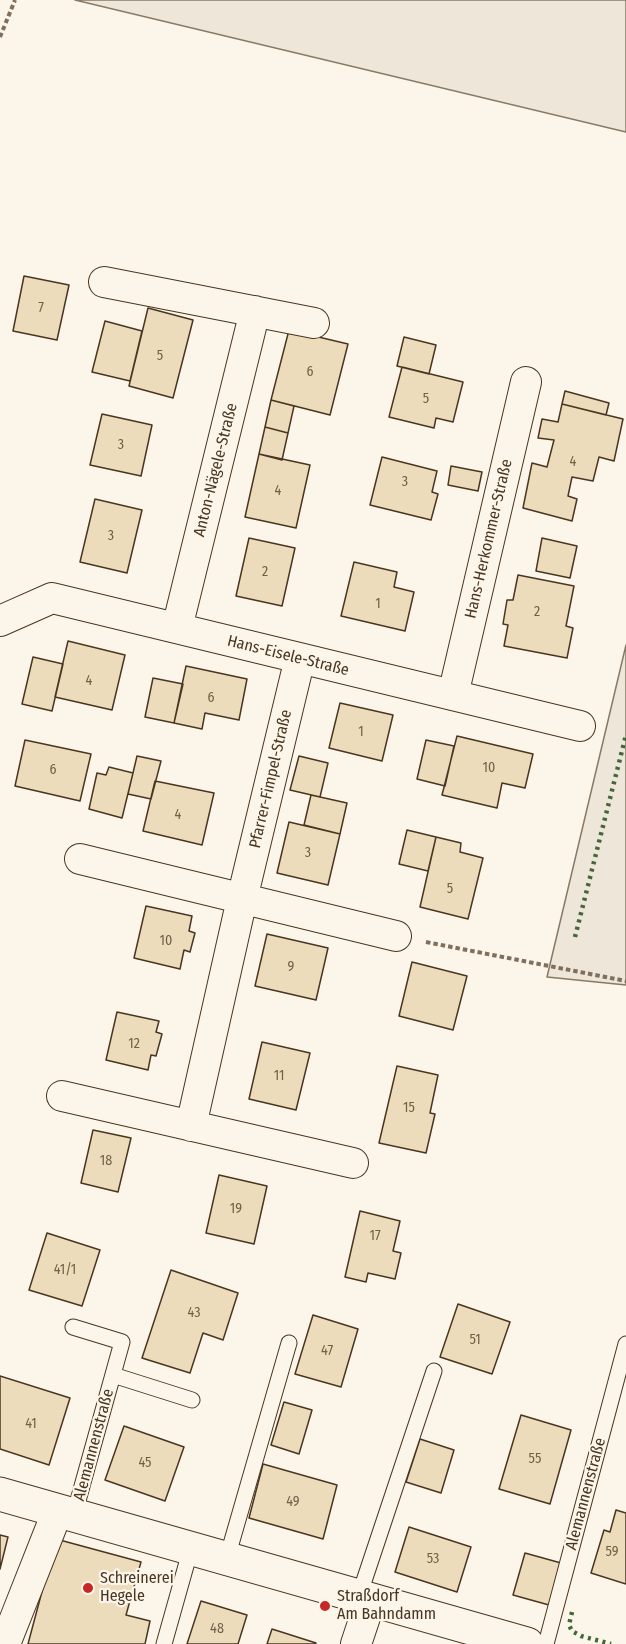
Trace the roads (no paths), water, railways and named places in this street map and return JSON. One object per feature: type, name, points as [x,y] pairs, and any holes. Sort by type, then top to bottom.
[{"type":"street","points":[[104,282],[315,323]]},
{"type":"street","name":"Anton-Nägele-Straße","points":[[177,628],[255,311]]},
{"type":"street","name":"Hans-Herkommer-Straße","points":[[453,695],[526,382]]},
{"type":"street","name":"Hans-Eisele-Straße","points":[[0,621],[52,598],[580,726]]},
{"type":"street","name":"Pfarrer-Fimpel-Straße","points":[[191,1126],[242,899],[300,658]]},
{"type":"street","points":[[80,859],[396,936]]},
{"type":"street","points":[[62,1096],[353,1163]]},
{"type":"street","name":"Alemannenstraße","points":[[0,1494],[527,1644]]},
{"type":"street","points":[[5,1644],[66,1512]]},
{"type":"street","points":[[356,1644],[365,1598]]},
{"type":"lane","name":"Alemannenstraße","points":[[66,1512],[122,1342],[73,1327]]},
{"type":"lane","points":[[226,1558],[289,1343]]},
{"type":"lane","name":"Alemannenstraße","points":[[546,1644],[626,1344]]},
{"type":"lane","points":[[365,1598],[434,1371]]},
{"type":"lane","name":"Alemannenstraße","points":[[113,1375],[192,1400]]},
{"type":"lane","points":[[164,1644],[191,1548]]},
{"type":"place","name":"Schreinerei Hegele","points":[[88,1588]]},
{"type":"place","name":"Straßdorf Am Bahndamm","points":[[325,1606]]}]
